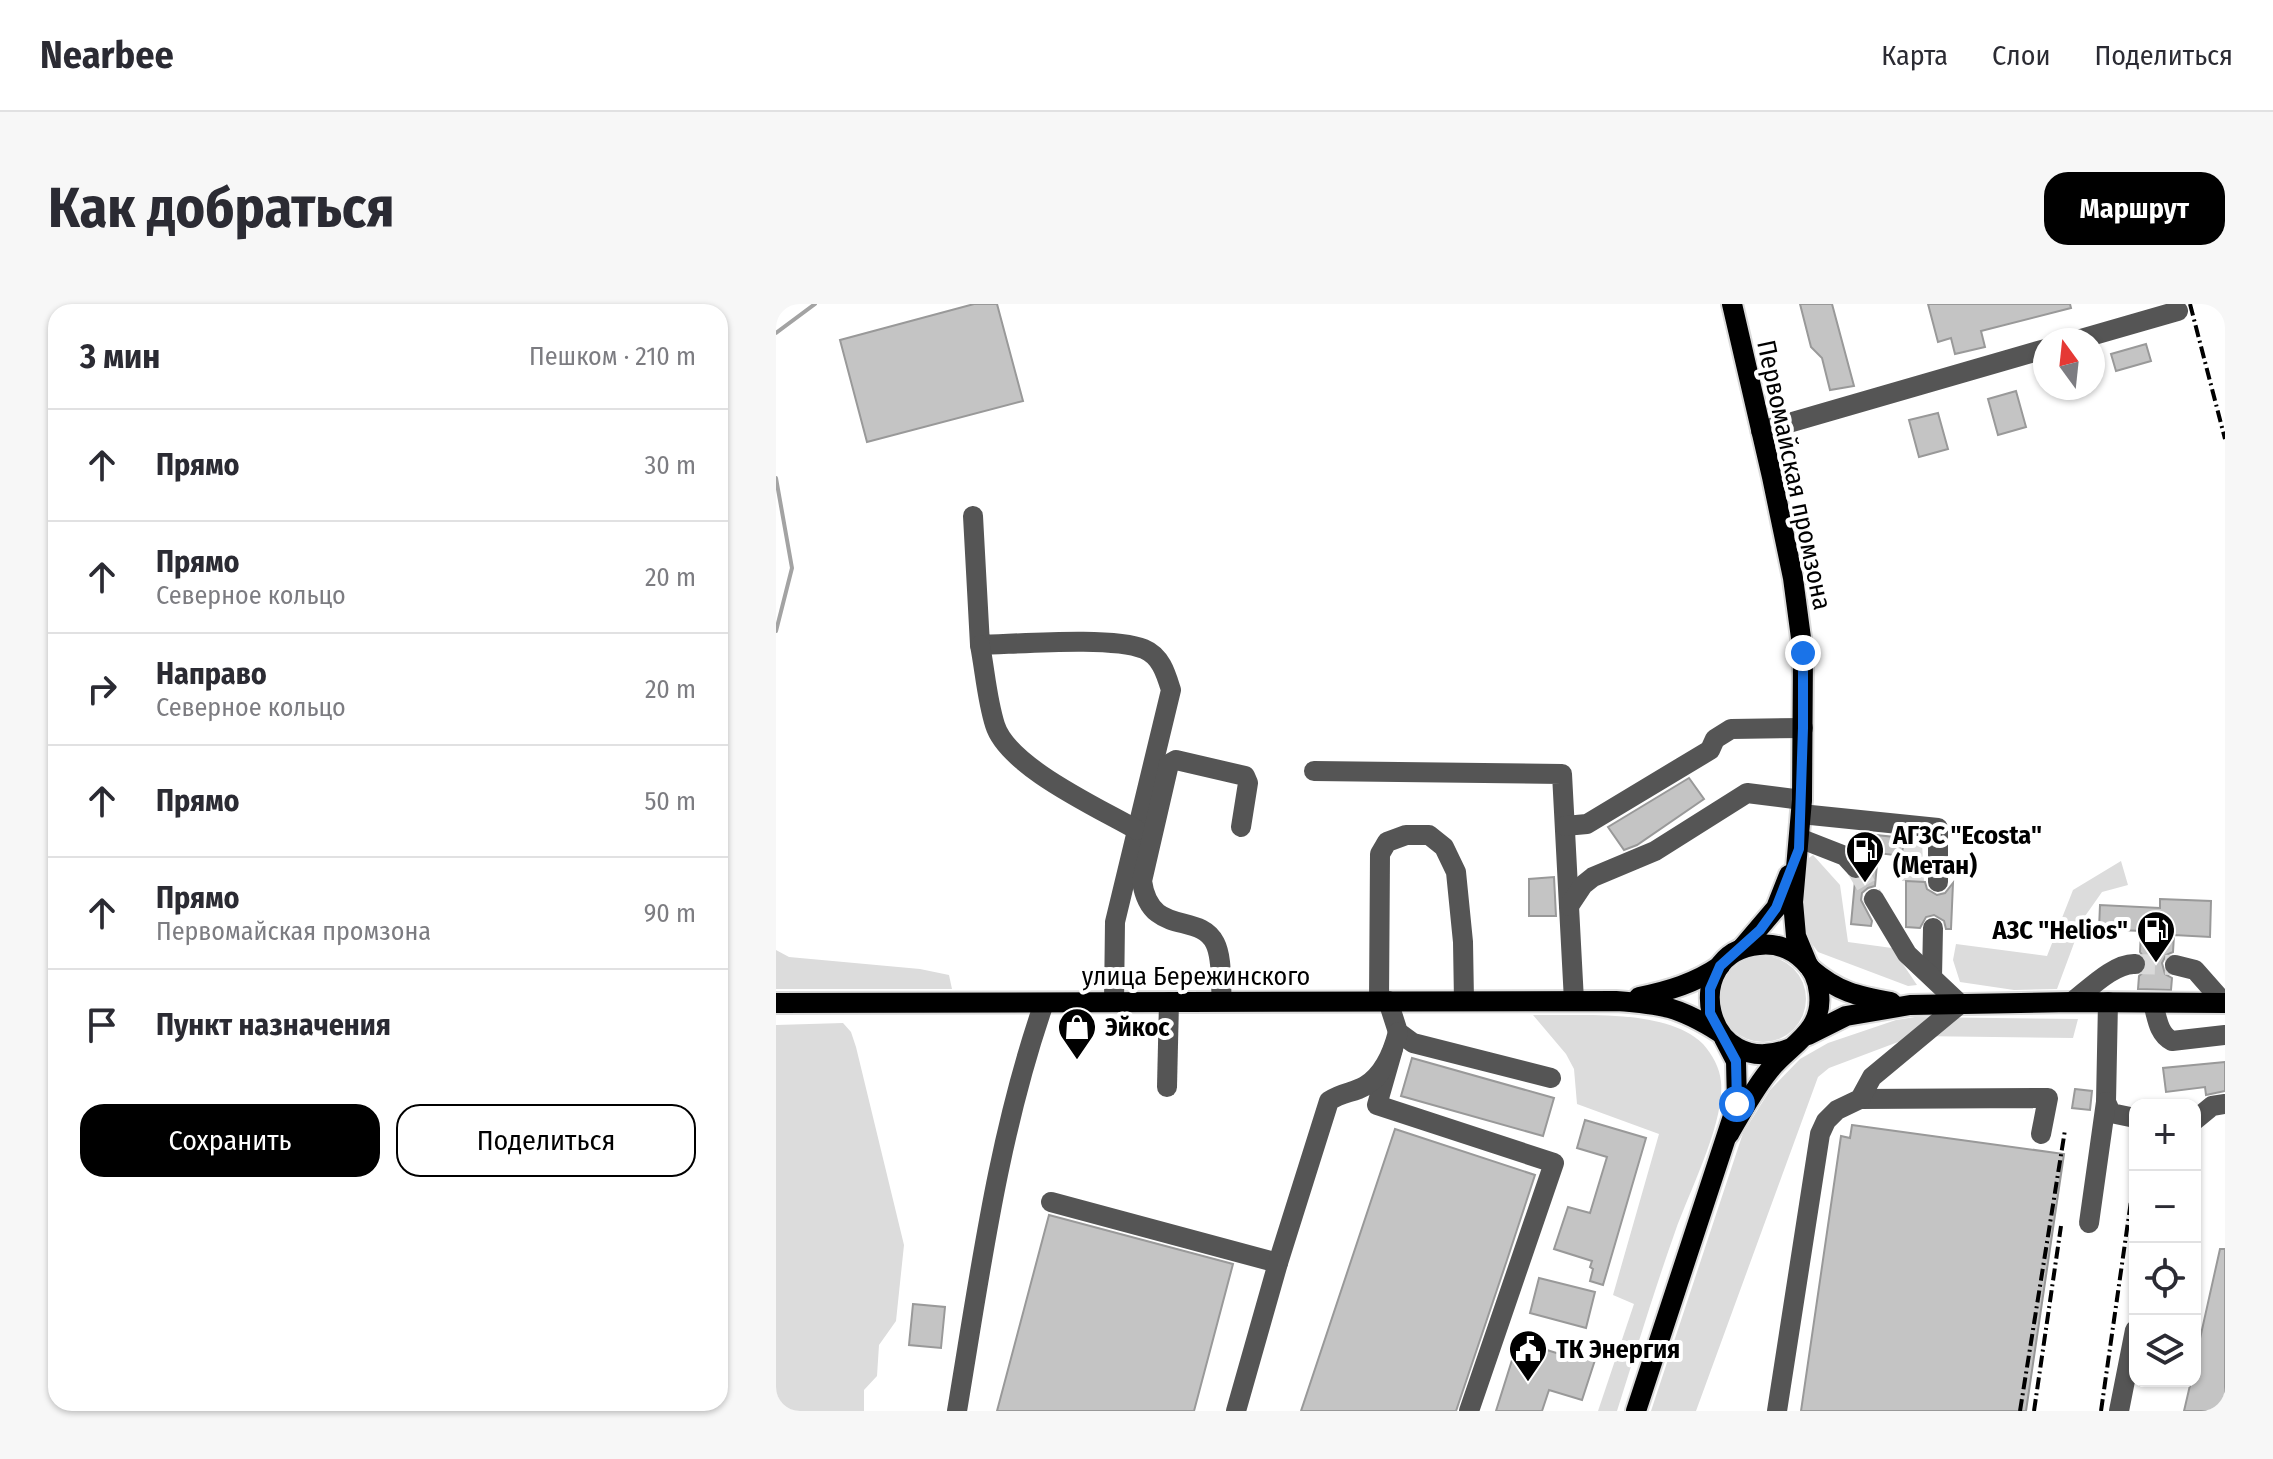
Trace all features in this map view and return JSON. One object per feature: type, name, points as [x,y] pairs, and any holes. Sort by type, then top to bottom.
[{"type":"main road","name":"Первомайская промзона","points":[[1732,304],[1793,578],[1803,653],[1799,844]]},
{"type":"main road","points":[[1616,1001],[1681,987],[1701,978],[1741,950],[1776,908],[1799,844]]},
{"type":"main road","points":[[1799,844],[1793,902],[1796,936],[1819,987],[1820,1000],[1815,1024],[1808,1035]]},
{"type":"main road","points":[[1741,950],[1761,944],[1782,947],[1830,985],[1852,995],[1910,1005]]},
{"type":"main road","points":[[1636,1411],[1737,1104],[1736,1061],[1710,1013],[1714,977],[1720,966]]},
{"type":"main road","points":[[1616,1001],[1661,1004],[1689,1015],[1744,1052],[1768,1055],[1791,1048]]},
{"type":"main road","name":"улица Бережинского","points":[[776,1003],[1616,1001]]},
{"type":"main road","points":[[1729,1134],[1770,1069],[1808,1035],[1846,1016],[1910,1005],[2224,1003]]},
{"type":"lane","points":[[2105,332],[2178,311]]},
{"type":"lane","points":[[1761,431],[2033,352]]},
{"type":"lane","points":[[973,516],[980,645],[995,725],[1004,745],[1022,763],[1137,830]]},
{"type":"lane","points":[[980,645],[1117,643],[1147,650],[1162,665],[1171,690],[1115,922],[1114,1002]]},
{"type":"lane","points":[[1565,826],[1587,824],[1710,750],[1715,739],[1731,729],[1803,728]]},
{"type":"lane","points":[[1222,1001],[1215,943],[1207,933],[1155,913],[1145,897],[1142,881],[1169,764],[1176,760],[1245,776],[1248,783],[1241,827]]},
{"type":"lane","points":[[1314,771],[1562,774],[1574,1001]]},
{"type":"lane","points":[[1569,906],[1583,885],[1593,877],[1655,851],[1747,793],[1801,807],[1938,828],[1938,882]]},
{"type":"lane","points":[[1464,1001],[1463,942],[1456,872],[1444,847],[1429,835],[1406,835],[1387,842],[1380,854],[1384,1001],[1396,1041],[1377,1105],[1554,1163],[1469,1411]]},
{"type":"lane","points":[[1799,844],[1845,856],[1856,868]]},
{"type":"lane","points":[[1860,1099],[1872,1077],[1960,1004],[1907,954],[1874,899]]},
{"type":"lane","points":[[1932,977],[1933,928]]},
{"type":"lane","points":[[2072,1002],[2118,968],[2128,963],[2135,964]]},
{"type":"lane","points":[[2175,965],[2195,970],[2224,1003]]},
{"type":"lane","points":[[1167,1087],[1169,1002]]},
{"type":"lane","points":[[2089,1223],[2106,1102],[2108,1002]]},
{"type":"lane","points":[[957,1411],[999,1165],[1023,1063],[1044,1003]]},
{"type":"lane","points":[[2153,1003],[2161,1030],[2172,1041],[2225,1035]]},
{"type":"lane","points":[[1396,1041],[1551,1078]]},
{"type":"lane","points":[[1236,1411],[1329,1101],[1341,1092],[1364,1087],[1376,1075],[1396,1041]]},
{"type":"lane","points":[[1777,1411],[1820,1134],[1826,1121],[1837,1110],[1860,1099],[2048,1098],[2041,1134]]},
{"type":"lane","points":[[2106,1102],[2111,1113],[2129,1117]]},
{"type":"lane","points":[[2201,1115],[2212,1106],[2225,1104]]},
{"type":"lane","points":[[1051,1202],[1278,1263]]},
{"type":"lane","points":[[2119,1411],[2129,1360]]},
{"type":"shaded area","points":[[1905,834],[1922,842],[1924,882],[1902,881]]},
{"type":"shaded area","points":[[1813,855],[1840,885],[1848,942],[1892,948],[1917,985],[1908,986],[1818,952],[1803,932],[1806,860]]},
{"type":"shaded area","points":[[2121,861],[2128,885],[2102,892],[2083,919],[2057,989],[2014,990],[1960,982],[1953,960],[1956,944],[2047,956],[2073,890]]},
{"type":"shaded area","points":[[776,950],[789,957],[920,969],[949,975],[952,989],[776,989]]},
{"type":"shaded area","points":[[1763,956],[1787,963],[1799,975],[1806,999],[1799,1023],[1787,1035],[1763,1042],[1739,1035],[1727,1023],[1720,999],[1727,975],[1739,963]]},
{"type":"shaded area","points":[[1533,1015],[1622,1016],[1668,1024],[1687,1032],[1703,1044],[1715,1062],[1720,1077],[1721,1098],[1712,1136],[1667,1254],[1617,1411],[1598,1411],[1634,1304],[1613,1295],[1659,1134],[1577,1104],[1574,1069],[1566,1054]]},
{"type":"shaded area","points":[[1915,1017],[2078,1019],[2073,1038],[1914,1036],[1829,1068],[1818,1077],[1696,1411],[1651,1411],[1743,1133],[1770,1090],[1800,1059],[1828,1043],[1896,1020]]},
{"type":"shaded area","points":[[843,1023],[851,1032],[856,1047],[904,1245],[896,1321],[879,1345],[877,1376],[864,1390],[864,1411],[776,1411],[776,1025]]},
{"type":"building","points":[[974,304],[997,304],[1023,401],[867,442],[840,340]]},
{"type":"building","points":[[1800,304],[1832,304],[1854,386],[1830,390],[1822,358],[1811,347]]},
{"type":"building","points":[[1928,304],[2070,304],[2071,308],[1981,331],[1985,347],[1955,354],[1951,338],[1938,342]]},
{"type":"building","points":[[2146,344],[2151,361],[2116,371],[2111,354]]},
{"type":"building","points":[[2016,391],[2026,427],[1998,435],[1988,399]]},
{"type":"building","points":[[1938,413],[1948,449],[1919,457],[1909,420]]},
{"type":"building","points":[[1689,778],[1704,799],[1637,845],[1624,850],[1608,827]]},
{"type":"building","points":[[1857,833],[1904,838],[1902,856],[1878,853],[1875,886],[1862,893],[1861,900],[1872,921],[1871,926],[1851,924],[1855,881],[1864,878],[1869,871],[1866,860],[1855,848]]},
{"type":"building","points":[[1554,877],[1556,916],[1529,916],[1529,879]]},
{"type":"building","points":[[1906,881],[1925,882],[1927,889],[1937,895],[1945,893],[1953,883],[1951,929],[1946,929],[1944,921],[1934,915],[1926,917],[1920,928],[1906,927]]},
{"type":"building","name":"АЗС \"Helios\"","points":[[2160,899],[2211,901],[2210,937],[2174,935],[2173,952],[2166,955],[2162,963],[2165,974],[2172,978],[2171,990],[2138,989],[2139,976],[2148,963],[2140,952],[2141,931],[2099,929],[2100,905],[2160,908]]},
{"type":"building","points":[[1412,1058],[1554,1098],[1543,1136],[1401,1096]]},
{"type":"building","points":[[2225,1062],[2225,1091],[2206,1095],[2205,1087],[2166,1092],[2163,1068]]},
{"type":"building","points":[[2075,1089],[2092,1091],[2090,1110],[2072,1108]]},
{"type":"building","points":[[1585,1120],[1646,1138],[1603,1285],[1590,1281],[1592,1261],[1554,1249],[1568,1207],[1590,1213],[1607,1157],[1577,1148]]},
{"type":"building","points":[[1852,1125],[2064,1154],[2026,1411],[1801,1411],[1841,1136],[1850,1138]]},
{"type":"building","points":[[1395,1129],[1535,1175],[1507,1260],[1456,1411],[1301,1411]]},
{"type":"building","points":[[1049,1215],[1233,1264],[1194,1411],[997,1411]]},
{"type":"building","points":[[2220,1249],[2225,1249],[2225,1411],[2184,1411],[2190,1387],[2201,1387],[2201,1334]]},
{"type":"building","points":[[1539,1278],[1595,1292],[1586,1328],[1530,1313]]},
{"type":"building","points":[[913,1304],[945,1307],[941,1348],[909,1345]]},
{"type":"building","name":"ТК Энергия","points":[[1518,1341],[1566,1356],[1568,1349],[1596,1357],[1582,1400],[1549,1390],[1542,1411],[1496,1411]]},
{"type":"waterway","points":[[776,333],[815,304]]},
{"type":"waterway","points":[[776,478],[792,568],[776,631]]},
{"type":"tunnel","points":[[1856,868],[1874,899]]},
{"type":"tunnel","points":[[2135,964],[2175,965]]},
{"type":"railway","points":[[2190,304],[2225,439]]},
{"type":"railway","points":[[2020,1411],[2065,1130]]},
{"type":"railway","points":[[2101,1411],[2129,1215]]},
{"type":"railway","points":[[2034,1411],[2061,1226]]},
{"type":"place","name":"АГЗС \"Ecosta\" (Метан)","points":[[1865,884]]},
{"type":"place","name":"АЗС \"Helios\"","points":[[2156,964]]},
{"type":"place","name":"Эйкос","points":[[1077,1061]]},
{"type":"place","name":"ТК Энергия","points":[[1528,1383]]},
{"type":"route","points":[[1737,1104],[1736,1061],[1710,1013],[1710,989],[1720,966],[1741,950],[1776,908],[1799,849],[1803,653]]}]
